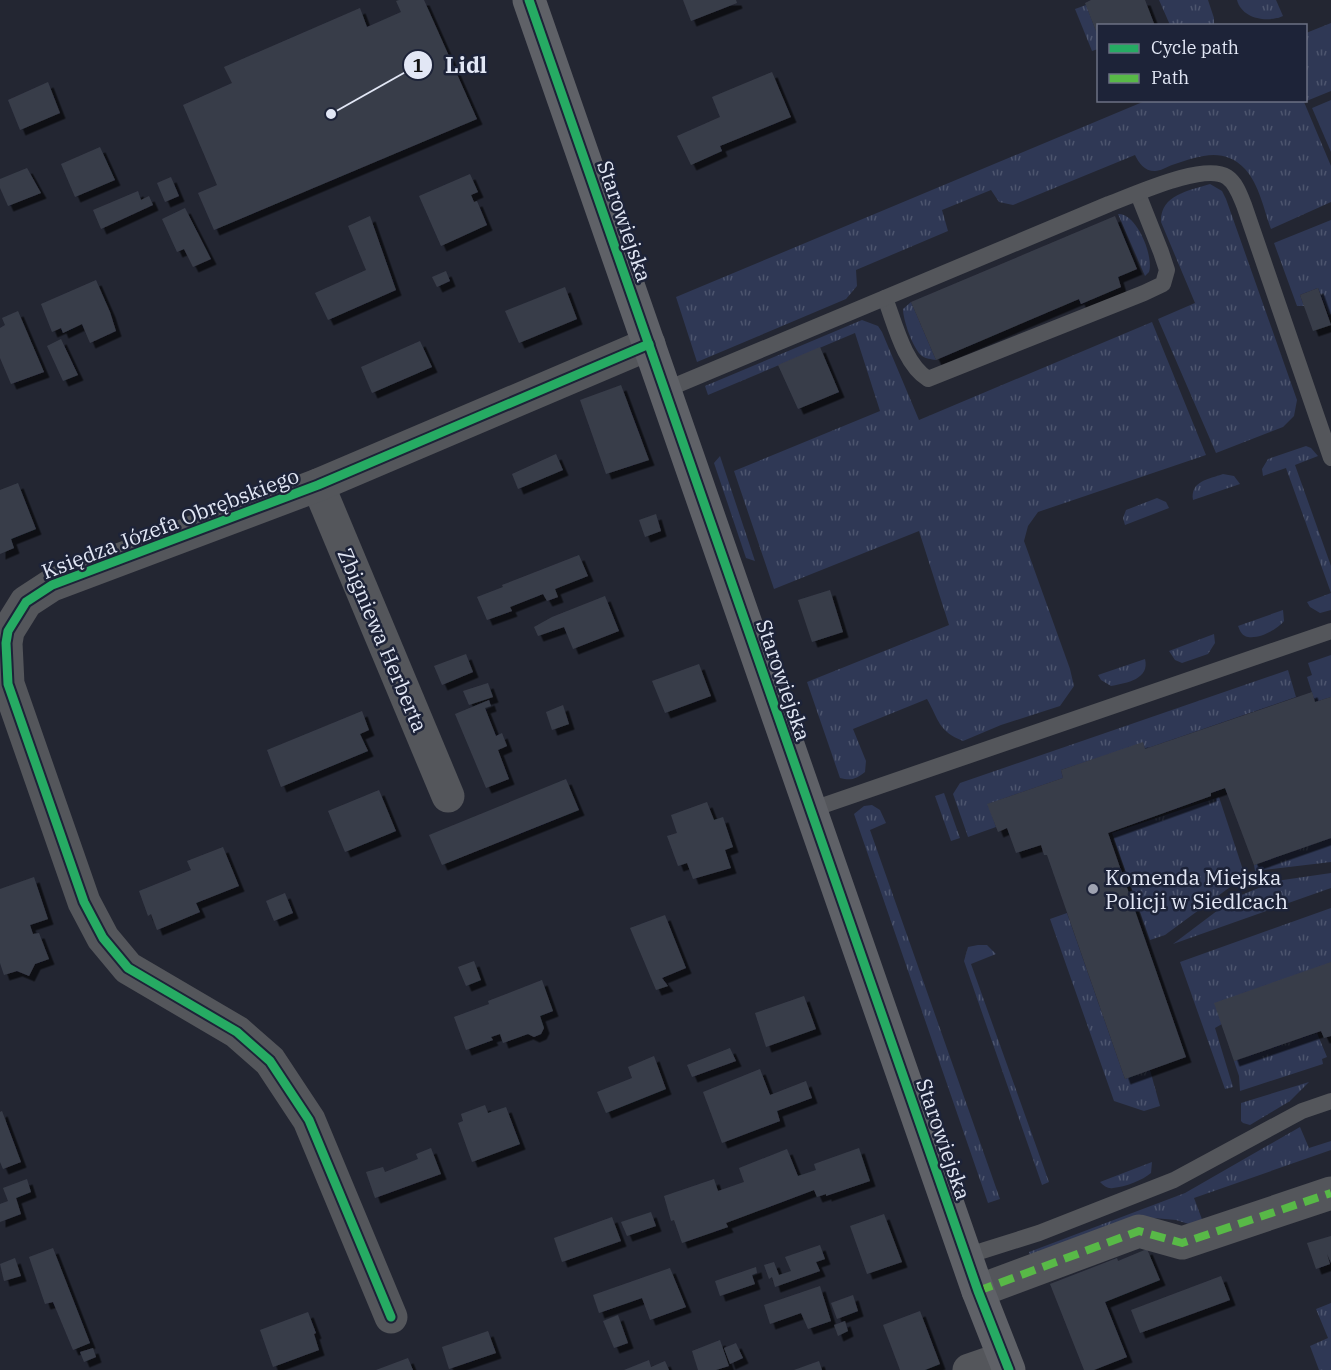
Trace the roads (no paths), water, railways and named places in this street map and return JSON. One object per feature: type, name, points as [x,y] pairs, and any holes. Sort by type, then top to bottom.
[{"type":"main road","name":"Starowiejska","points":[[529,0],[978,1291],[1007,1364]]},
{"type":"street","name":"Księdza Józefa Obrębskiego","points":[[391,1317],[309,1120],[270,1061],[237,1032],[128,968],[104,938],[84,902],[8,684],[6,643],[8,631],[26,602],[51,585],[318,485],[649,344]]},
{"type":"street","name":"Zbigniewa Herberta","points":[[318,485],[448,796]]},
{"type":"street","points":[[978,1291],[1139,1231],[1182,1244],[1331,1193]]},
{"type":"street","points":[[969,1370],[1007,1364]]},
{"type":"lane","points":[[665,390],[1138,194],[1184,176],[1213,172],[1225,175],[1233,182],[1244,205],[1331,458]]},
{"type":"lane","points":[[885,298],[910,361],[919,373],[928,379],[1144,293],[1163,284],[1167,270],[1138,194]]},
{"type":"lane","points":[[810,810],[1331,631]]},
{"type":"lane","points":[[966,1256],[1038,1233],[1174,1180],[1302,1111],[1331,1101]]},
{"type":"place","name":"Lidl","points":[[331,114]]},
{"type":"place","name":"Komenda Miejska Policji w Siedlcach","points":[[1093,889]]}]
